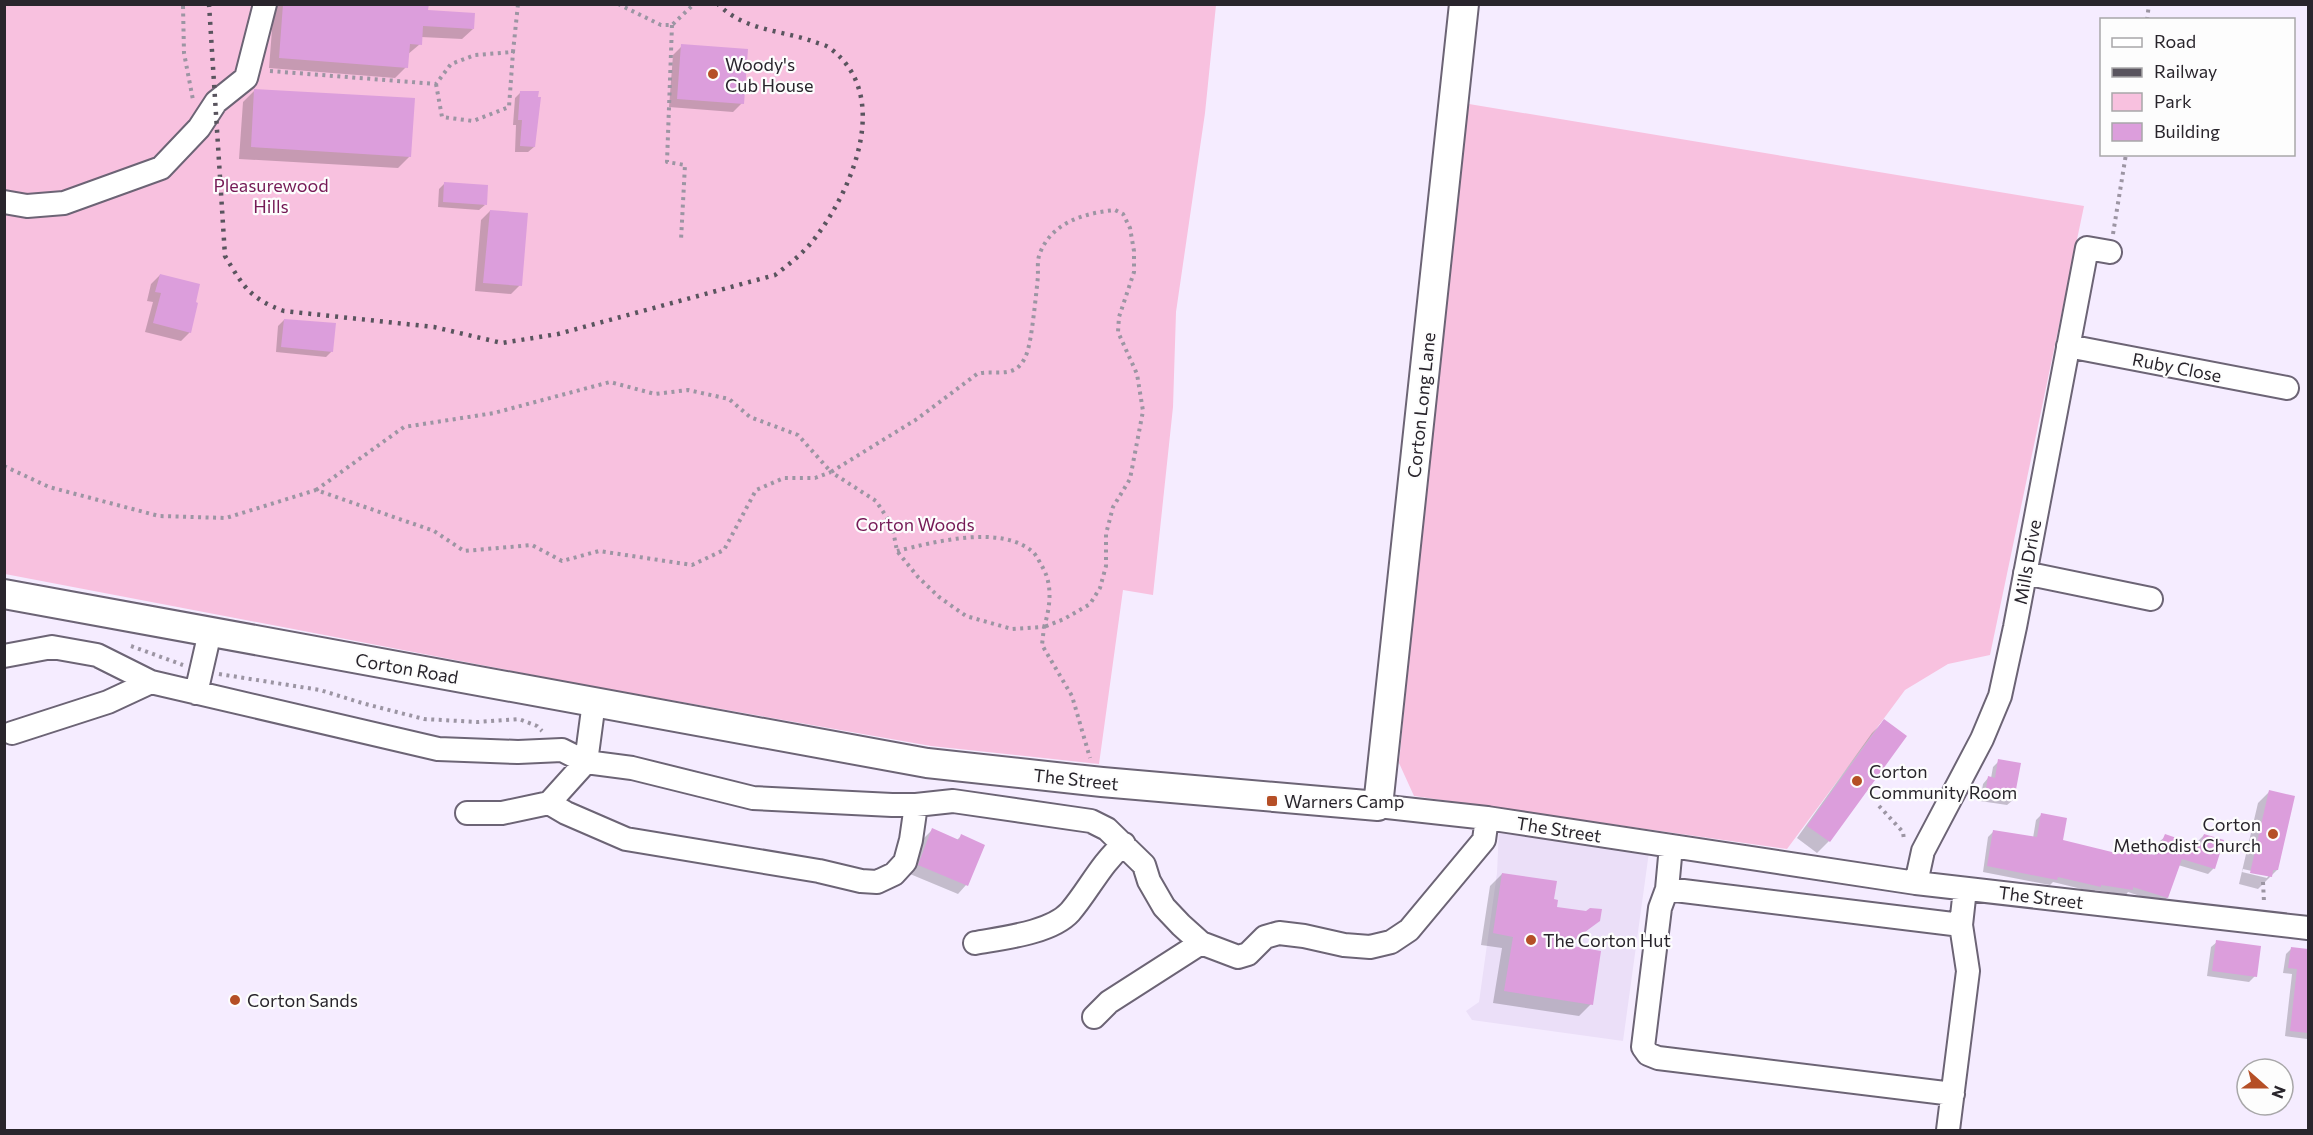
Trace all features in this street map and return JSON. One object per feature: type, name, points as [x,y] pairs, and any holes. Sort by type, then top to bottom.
[{"type":"main road","name":"Corton Long Lane","points":[[1378,806],[1464,4]]},
{"type":"main road","name":"Corton Road","points":[[4,594],[809,741]]},
{"type":"main road","name":"The Street","points":[[809,741],[927,763],[1102,782],[1378,806]]},
{"type":"street","points":[[4,202],[27,206],[64,203],[161,168],[199,128],[216,102],[246,78],[266,4]]},
{"type":"street","name":"Mills Drive","points":[[1916,883],[1923,851],[1982,740],[2000,696],[2087,248],[2110,252]]},
{"type":"street","name":"Ruby Close","points":[[2068,346],[2287,388]]},
{"type":"street","points":[[2025,573],[2151,599]]},
{"type":"street","points":[[196,693],[210,632]]},
{"type":"street","points":[[4,656],[52,647],[97,656],[151,681],[196,693],[438,749],[518,752],[562,750],[586,762],[632,768],[753,798],[916,806],[953,801],[1091,820],[1107,829],[1144,865],[1149,881],[1164,907],[1201,943],[1238,957],[1248,954],[1265,937],[1279,933],[1370,948],[1391,942],[1409,930],[1484,840],[1487,818]]},
{"type":"street","points":[[12,733],[108,702],[151,681]]},
{"type":"street","points":[[467,813],[502,813],[549,803],[586,762],[594,702]]},
{"type":"street","points":[[549,803],[566,813],[626,839],[819,871],[861,882],[877,882],[894,874],[905,862],[916,806]]},
{"type":"street","name":"The Street","points":[[1378,806],[1487,818],[1916,883],[2308,928]]},
{"type":"street","points":[[975,943],[1039,931],[1068,914],[1110,856],[1124,844]]},
{"type":"street","points":[[1671,846],[1667,889],[1660,908],[1643,1047],[1648,1054],[1658,1058],[1953,1094]]},
{"type":"street","points":[[1667,889],[1960,925]]},
{"type":"street","points":[[1948,1131],[1968,971],[1960,925],[1965,889]]},
{"type":"street","points":[[1094,1017],[1109,1002],[1201,943]]},
{"type":"path","points":[[148,4],[183,6],[194,4]]},
{"type":"path","points":[[513,52],[475,55],[451,64],[436,84],[442,117],[472,121],[509,107],[518,4]]},
{"type":"path","points":[[618,4],[661,25],[672,25],[694,4]]},
{"type":"path","points":[[183,6],[184,53],[199,128]]},
{"type":"path","points":[[672,25],[667,162],[685,165],[681,240]]},
{"type":"path","points":[[248,69],[436,84]]},
{"type":"path","points":[[2110,252],[2126,156]]},
{"type":"path","points":[[4,466],[49,487],[159,516],[226,518],[245,510],[316,490],[404,427],[494,413],[610,382],[655,394],[688,390],[729,399],[750,417],[798,435],[831,472],[876,501],[892,525],[897,551],[932,590],[966,616],[1012,629],[1044,627],[1090,604],[1100,588],[1106,566],[1108,525],[1113,507],[1130,479],[1143,411],[1137,374],[1118,332],[1119,317],[1134,273],[1134,251],[1130,228],[1123,214],[1115,210],[1077,217],[1063,225],[1049,238],[1039,254],[1034,311],[1026,355],[1017,367],[1009,371],[986,371],[977,374],[909,424],[831,472],[815,478],[784,478],[756,490],[724,550],[692,565],[599,550],[562,561],[532,545],[464,551],[434,531],[316,490]]},
{"type":"path","points":[[897,551],[948,539],[976,537],[1012,540],[1034,553],[1046,573],[1051,605],[1044,627],[1042,645],[1072,696],[1092,763],[1102,782]]},
{"type":"path","points":[[128,646],[201,671],[320,690],[362,704],[424,718],[478,722],[519,719],[537,726],[562,750]]},
{"type":"path","points":[[1879,806],[1902,832],[1906,847]]},
{"type":"path","points":[[2263,882],[2265,911]]},
{"type":"shaded area","points":[[1499,829],[1649,852],[1623,1041],[1472,1020],[1466,1011],[1479,1002],[1497,873]]},
{"type":"green space","name":"Corton Woods","points":[[4,5],[1216,5],[1205,113],[1176,312],[1173,407],[1153,595],[1123,590],[1099,764],[931,746],[591,686],[5,574]]},
{"type":"green space","points":[[1463,103],[2084,206],[1990,655],[1948,664],[1905,690],[1787,849],[1414,796],[1399,763]]},
{"type":"building","points":[[283,4],[429,4],[428,10],[475,13],[474,29],[423,26],[422,45],[410,44],[408,68],[279,58]]},
{"type":"building","name":"Woody's Cub House","points":[[681,44],[748,49],[744,104],[677,99]]},
{"type":"building","points":[[254,89],[415,98],[411,157],[251,147]]},
{"type":"building","points":[[520,91],[539,91],[538,97],[541,97],[535,147],[520,146],[522,120],[518,120]]},
{"type":"building","points":[[444,182],[488,185],[487,205],[443,202]]},
{"type":"building","points":[[490,210],[528,213],[522,286],[483,283]]},
{"type":"building","points":[[160,274],[200,284],[191,333],[153,323],[161,293],[155,292]]},
{"type":"building","points":[[284,319],[336,323],[333,352],[281,347]]},
{"type":"building","name":"Corton Community Room","points":[[1884,719],[1907,736],[1830,842],[1807,826]]},
{"type":"building","points":[[1998,759],[2021,763],[2014,800],[1985,795],[1988,776],[1995,778]]},
{"type":"building","name":"Corton Methodist Church","points":[[2269,790],[2295,796],[2278,870],[2273,870],[2272,877],[2250,873]]},
{"type":"building","points":[[2041,813],[2067,818],[2063,840],[2120,854],[2121,850],[2156,855],[2165,834],[2200,846],[2204,834],[2224,840],[2215,869],[2182,859],[2168,898],[2133,887],[2133,890],[2101,885],[2101,887],[2058,877],[2057,880],[1987,866],[1993,830],[2037,837]]},
{"type":"building","points":[[932,828],[959,840],[961,834],[985,845],[968,886],[918,865]]},
{"type":"building","name":"The Corton Hut","points":[[1502,873],[1557,881],[1554,899],[1558,900],[1557,907],[1586,911],[1590,908],[1602,909],[1600,921],[1567,945],[1601,951],[1593,1005],[1504,991],[1513,937],[1493,933]]},
{"type":"building","points":[[2216,940],[2261,946],[2257,977],[2212,971]]},
{"type":"building","points":[[2291,947],[2308,949],[2308,1033],[2290,1031],[2297,969],[2288,968]]},
{"type":"railway","points":[[209,4],[225,256],[248,290],[263,302],[284,311],[434,327],[502,343],[558,334],[775,275],[808,246],[831,214],[844,191],[861,140],[863,115],[859,90],[849,68],[828,46],[751,25],[739,20],[718,4]]},
{"type":"place","name":"Woody's Cub House","points":[[713,74]]},
{"type":"place","name":"Corton Community Room","points":[[1857,781]]},
{"type":"place","name":"Warners Camp","points":[[1272,801]]},
{"type":"place","name":"Corton Methodist Church","points":[[2273,834]]},
{"type":"place","name":"The Corton Hut","points":[[1531,940]]},
{"type":"place","name":"Corton Sands","points":[[235,1000]]},
{"type":"park label","name":"Pleasurewood Hills","points":[[271,195]]}]
